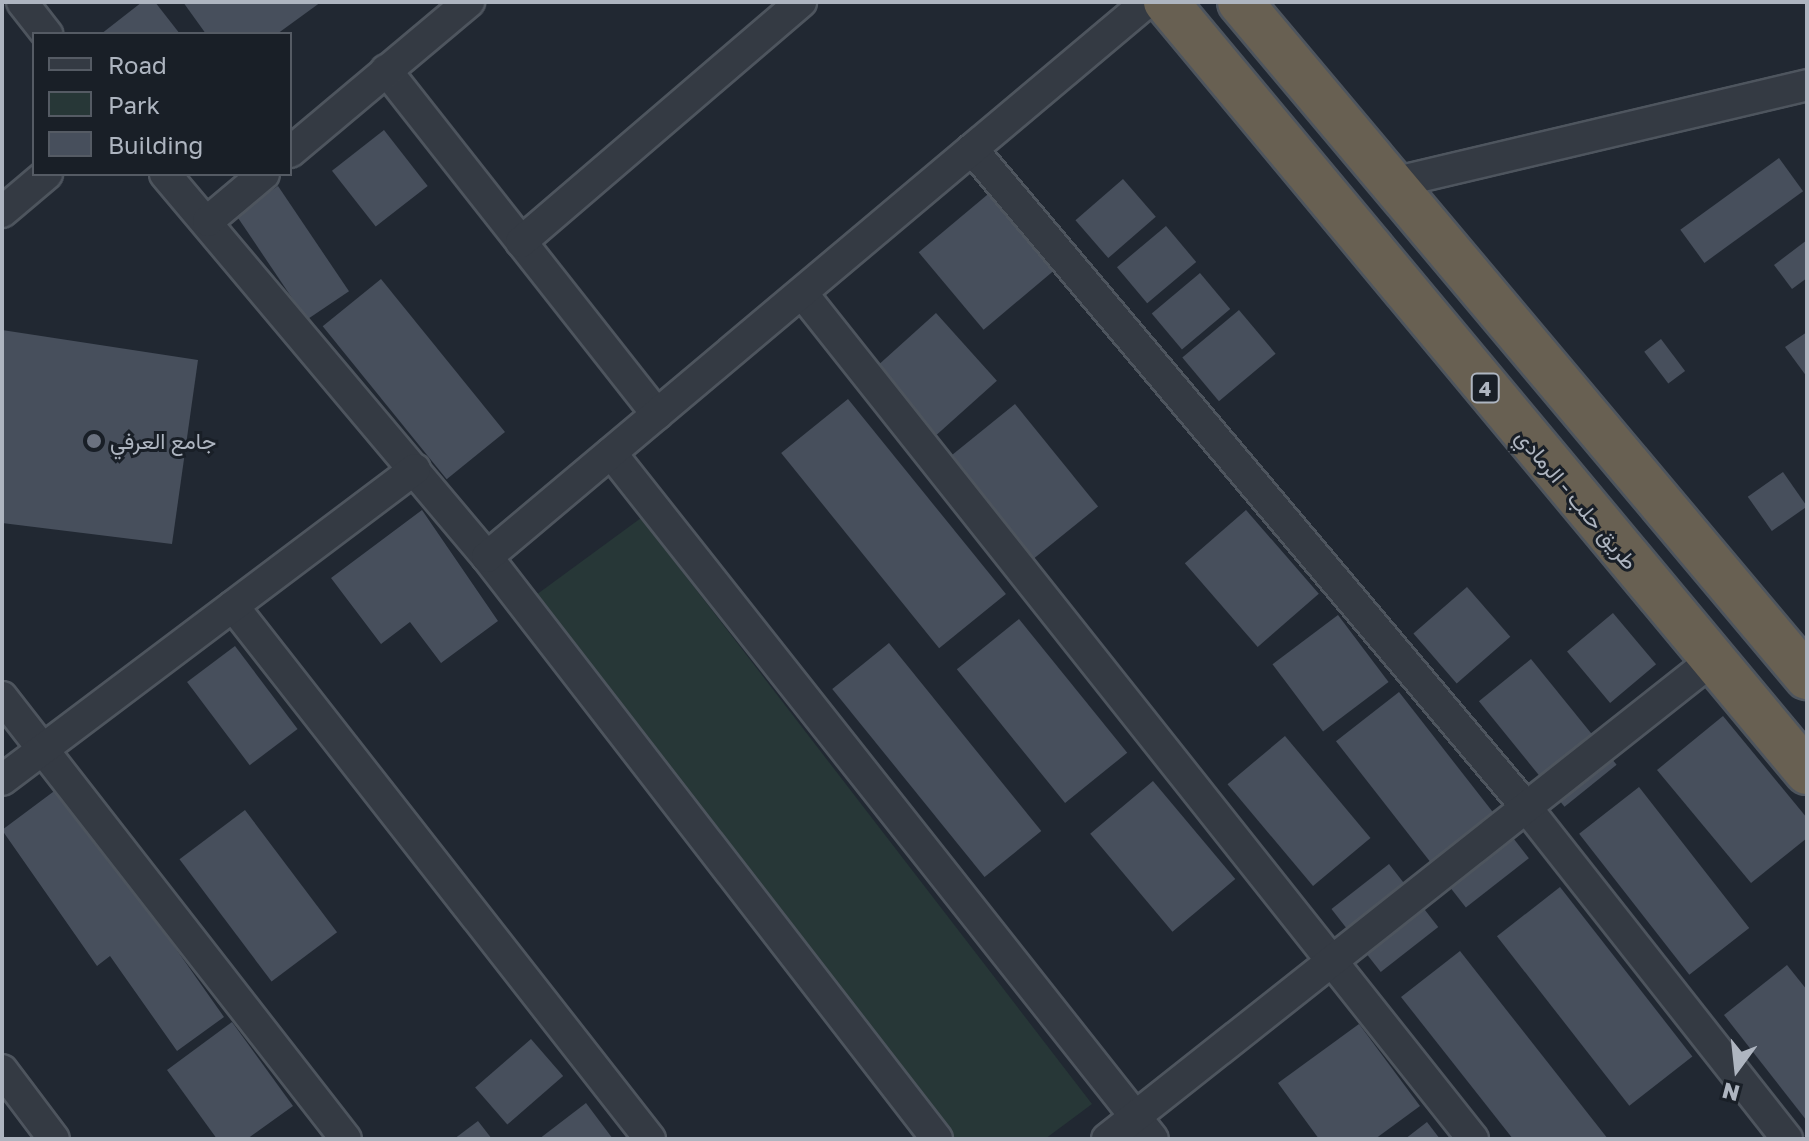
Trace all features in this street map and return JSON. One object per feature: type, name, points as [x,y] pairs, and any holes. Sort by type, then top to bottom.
[{"type":"highway","name":"طريق حلب - الرمادي","points":[[1166,2],[1711,661],[1807,772]]},
{"type":"highway","points":[[1240,2],[1807,677]]},
{"type":"street","points":[[292,150],[469,2]]},
{"type":"street","points":[[521,242],[801,2]]},
{"type":"street","points":[[487,557],[1147,2]]},
{"type":"street","points":[[386,70],[657,414]]},
{"type":"street","points":[[1393,183],[1807,85]]},
{"type":"street","points":[[972,149],[1526,807],[1787,1139]]},
{"type":"street","points":[[2,212],[45,176]]},
{"type":"street","points":[[167,176],[208,221],[487,557],[937,1139]]},
{"type":"street","points":[[208,221],[262,176]]},
{"type":"street","points":[[802,293],[1473,1139]]},
{"type":"street","points":[[611,453],[1144,1128]]},
{"type":"street","points":[[2,780],[415,469]]},
{"type":"street","points":[[233,606],[650,1139]]},
{"type":"street","points":[[1107,1139],[1144,1128],[1333,961],[1711,661]]},
{"type":"street","points":[[2,697],[346,1139]]},
{"type":"street","points":[[2,1070],[54,1139]]},
{"type":"green space","points":[[641,518],[1092,1104],[1045,1139],[950,1139],[536,595]]},
{"type":"building","points":[[142,2],[155,2],[178,32],[104,32]]},
{"type":"building","points":[[183,2],[321,2],[280,32],[205,32]]},
{"type":"building","points":[[384,130],[428,186],[376,227],[332,171]]},
{"type":"building","points":[[1779,158],[1803,191],[1704,263],[1680,230]]},
{"type":"building","points":[[1123,179],[1156,217],[1108,258],[1075,220]]},
{"type":"building","points":[[278,186],[349,291],[307,320],[236,215]]},
{"type":"building","points":[[993,190],[1058,267],[984,330],[919,252]]},
{"type":"building","points":[[1166,226],[1196,262],[1147,303],[1117,267]]},
{"type":"building","points":[[1807,240],[1807,278],[1792,289],[1774,265]]},
{"type":"building","points":[[1200,273],[1230,309],[1182,349],[1152,313]]},
{"type":"building","points":[[381,279],[505,432],[447,479],[323,326]]},
{"type":"building","points":[[1239,310],[1276,354],[1219,401],[1182,358]]},
{"type":"building","points":[[936,313],[997,381],[937,435],[876,367]]},
{"type":"building","name":"جامع العرفي","points":[[2,330],[198,360],[172,544],[2,523]]},
{"type":"building","points":[[1807,332],[1807,377],[1785,347]]},
{"type":"building","points":[[1661,339],[1685,371],[1668,384],[1644,352]]},
{"type":"building","points":[[848,399],[1006,594],[939,648],[781,453]]},
{"type":"building","points":[[1015,404],[1098,507],[1032,560],[949,457]]},
{"type":"building","points":[[1783,472],[1807,506],[1772,531],[1748,497]]},
{"type":"building","points":[[422,510],[498,621],[441,663],[410,622],[381,644],[331,578]]},
{"type":"building","points":[[1246,510],[1319,594],[1258,647],[1185,563]]},
{"type":"building","points":[[1467,587],[1510,637],[1457,683],[1413,634]]},
{"type":"building","points":[[1613,613],[1656,664],[1610,703],[1567,652]]},
{"type":"building","points":[[1338,615],[1389,682],[1323,731],[1273,664]]},
{"type":"building","points":[[1019,619],[1127,753],[1065,803],[957,669]]},
{"type":"building","points":[[889,643],[1041,831],[985,877],[832,689]]},
{"type":"building","points":[[235,646],[298,729],[250,765],[187,682]]},
{"type":"building","points":[[1531,659],[1617,765],[1565,807],[1479,701]]},
{"type":"building","points":[[1399,692],[1529,858],[1466,908],[1336,741]]},
{"type":"building","points":[[1723,716],[1807,818],[1807,838],[1751,883],[1657,770]]},
{"type":"building","points":[[1285,736],[1370,838],[1313,886],[1228,784]]},
{"type":"building","points":[[1153,781],[1235,879],[1172,932],[1090,834]]},
{"type":"building","points":[[61,786],[224,1017],[177,1051],[110,956],[97,966],[2,830]]},
{"type":"building","points":[[1639,787],[1749,928],[1689,975],[1579,834]]},
{"type":"building","points":[[245,810],[337,932],[272,982],[180,859]]},
{"type":"building","points":[[1389,864],[1438,927],[1381,972],[1331,909]]},
{"type":"building","points":[[1560,887],[1692,1056],[1629,1106],[1497,936]]},
{"type":"building","points":[[1460,951],[1608,1139],[1513,1139],[1401,997]]},
{"type":"building","points":[[1787,965],[1807,990],[1807,1121],[1724,1015]]},
{"type":"building","points":[[232,1022],[293,1106],[247,1139],[217,1139],[167,1070]]},
{"type":"building","points":[[1359,1024],[1420,1106],[1375,1139],[1319,1139],[1278,1083]]},
{"type":"building","points":[[531,1039],[563,1076],[507,1125],[475,1088]]},
{"type":"building","points":[[586,1103],[613,1139],[539,1139]]},
{"type":"building","points":[[478,1121],[492,1139],[454,1139]]},
{"type":"building","points":[[1427,1122],[1440,1139],[1405,1139]]},
{"type":"place","name":"جامع العرفي","points":[[94,441]]}]
